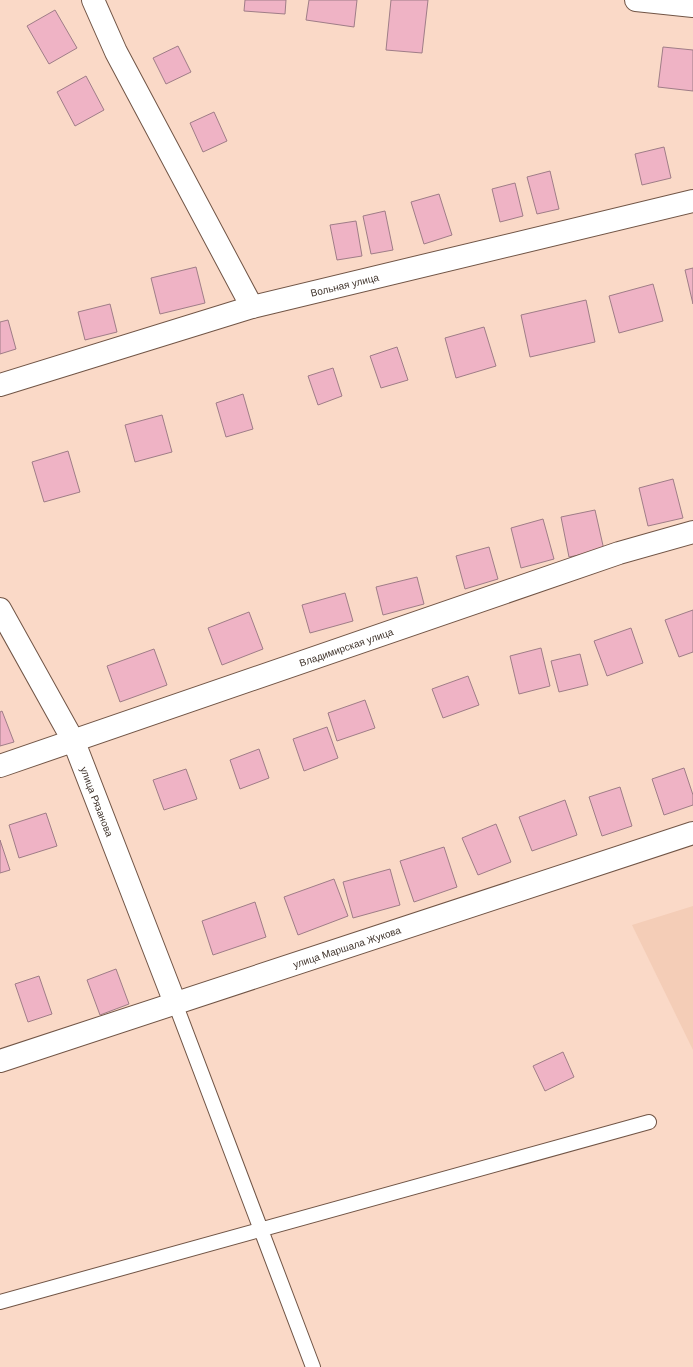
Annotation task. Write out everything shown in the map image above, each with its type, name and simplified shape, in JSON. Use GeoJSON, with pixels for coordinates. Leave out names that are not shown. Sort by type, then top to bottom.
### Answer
{"type":"FeatureCollection","features":[{"type":"Feature","properties":{"kind":"street"},"geometry":{"type":"LineString","coordinates":[[93,0],[116,52],[252,307]]}},
{"type":"Feature","properties":{"kind":"street"},"geometry":{"type":"LineString","coordinates":[[636,0],[693,6]]}},
{"type":"Feature","properties":{"kind":"street","name":"Вольная улица"},"geometry":{"type":"LineString","coordinates":[[0,385],[252,307],[693,201]]}},
{"type":"Feature","properties":{"kind":"street","name":"Владимирская улица"},"geometry":{"type":"LineString","coordinates":[[0,766],[74,742],[619,553],[693,532]]}},
{"type":"Feature","properties":{"kind":"street","name":"улица Рязанова"},"geometry":{"type":"LineString","coordinates":[[0,610],[74,742],[175,1003]]}},
{"type":"Feature","properties":{"kind":"street","name":"улица Маршала Жукова"},"geometry":{"type":"LineString","coordinates":[[0,1061],[693,833]]}},
{"type":"Feature","properties":{"kind":"lane"},"geometry":{"type":"LineString","coordinates":[[175,1003],[313,1367]]}},
{"type":"Feature","properties":{"kind":"lane"},"geometry":{"type":"LineString","coordinates":[[0,1302],[650,1122]]}},
{"type":"Feature","properties":{"kind":"shaded area"},"geometry":{"type":"Polygon","coordinates":[[[693,906],[693,1050],[632,925],[693,906]]]}},
{"type":"Feature","properties":{"kind":"building"},"geometry":{"type":"Polygon","coordinates":[[[245,0],[286,0],[285,14],[244,11],[245,0]]]}},
{"type":"Feature","properties":{"kind":"building"},"geometry":{"type":"Polygon","coordinates":[[[309,0],[357,0],[354,27],[306,20],[309,0]]]}},
{"type":"Feature","properties":{"kind":"building"},"geometry":{"type":"Polygon","coordinates":[[[391,0],[428,0],[422,53],[386,50],[391,0]]]}},
{"type":"Feature","properties":{"kind":"building"},"geometry":{"type":"Polygon","coordinates":[[[55,10],[77,48],[49,64],[27,26],[55,10]]]}},
{"type":"Feature","properties":{"kind":"building"},"geometry":{"type":"Polygon","coordinates":[[[178,46],[191,72],[166,84],[153,58],[178,46]]]}},
{"type":"Feature","properties":{"kind":"building"},"geometry":{"type":"Polygon","coordinates":[[[663,47],[693,50],[693,91],[658,87],[663,47]]]}},
{"type":"Feature","properties":{"kind":"building"},"geometry":{"type":"Polygon","coordinates":[[[86,76],[104,110],[75,126],[57,92],[86,76]]]}},
{"type":"Feature","properties":{"kind":"building"},"geometry":{"type":"Polygon","coordinates":[[[214,112],[227,141],[203,152],[190,123],[214,112]]]}},
{"type":"Feature","properties":{"kind":"building"},"geometry":{"type":"Polygon","coordinates":[[[664,147],[671,178],[642,185],[635,154],[664,147]]]}},
{"type":"Feature","properties":{"kind":"building"},"geometry":{"type":"Polygon","coordinates":[[[550,171],[559,209],[537,214],[527,177],[550,171]]]}},
{"type":"Feature","properties":{"kind":"building"},"geometry":{"type":"Polygon","coordinates":[[[515,183],[523,216],[500,222],[492,189],[515,183]]]}},
{"type":"Feature","properties":{"kind":"building"},"geometry":{"type":"Polygon","coordinates":[[[439,194],[452,235],[424,244],[411,202],[439,194]]]}},
{"type":"Feature","properties":{"kind":"building"},"geometry":{"type":"Polygon","coordinates":[[[385,211],[393,250],[371,254],[363,216],[385,211]]]}},
{"type":"Feature","properties":{"kind":"building"},"geometry":{"type":"Polygon","coordinates":[[[356,221],[362,256],[337,260],[330,225],[356,221]]]}},
{"type":"Feature","properties":{"kind":"building"},"geometry":{"type":"Polygon","coordinates":[[[196,267],[205,303],[160,314],[151,278],[196,267]]]}},
{"type":"Feature","properties":{"kind":"building"},"geometry":{"type":"Polygon","coordinates":[[[693,268],[693,304],[685,270],[693,268]]]}},
{"type":"Feature","properties":{"kind":"building"},"geometry":{"type":"Polygon","coordinates":[[[653,284],[663,321],[619,333],[609,296],[653,284]]]}},
{"type":"Feature","properties":{"kind":"building"},"geometry":{"type":"Polygon","coordinates":[[[586,300],[595,342],[530,357],[521,315],[586,300]]]}},
{"type":"Feature","properties":{"kind":"building"},"geometry":{"type":"Polygon","coordinates":[[[110,304],[117,332],[85,340],[78,312],[110,304]]]}},
{"type":"Feature","properties":{"kind":"building"},"geometry":{"type":"Polygon","coordinates":[[[8,320],[16,349],[0,354],[0,322],[8,320]]]}},
{"type":"Feature","properties":{"kind":"building"},"geometry":{"type":"Polygon","coordinates":[[[484,327],[496,366],[456,378],[445,338],[484,327]]]}},
{"type":"Feature","properties":{"kind":"building"},"geometry":{"type":"Polygon","coordinates":[[[397,347],[408,380],[381,388],[370,356],[397,347]]]}},
{"type":"Feature","properties":{"kind":"building"},"geometry":{"type":"Polygon","coordinates":[[[333,368],[342,396],[318,405],[308,376],[333,368]]]}},
{"type":"Feature","properties":{"kind":"building"},"geometry":{"type":"Polygon","coordinates":[[[243,394],[253,429],[226,437],[216,403],[243,394]]]}},
{"type":"Feature","properties":{"kind":"building"},"geometry":{"type":"Polygon","coordinates":[[[162,415],[172,452],[135,462],[125,425],[162,415]]]}},
{"type":"Feature","properties":{"kind":"building"},"geometry":{"type":"Polygon","coordinates":[[[68,451],[80,492],[44,502],[32,462],[68,451]]]}},
{"type":"Feature","properties":{"kind":"building"},"geometry":{"type":"Polygon","coordinates":[[[673,479],[683,518],[648,526],[639,488],[673,479]]]}},
{"type":"Feature","properties":{"kind":"building"},"geometry":{"type":"Polygon","coordinates":[[[595,510],[604,550],[569,557],[561,517],[595,510]]]}},
{"type":"Feature","properties":{"kind":"building"},"geometry":{"type":"Polygon","coordinates":[[[543,519],[554,559],[521,568],[511,528],[543,519]]]}},
{"type":"Feature","properties":{"kind":"building"},"geometry":{"type":"Polygon","coordinates":[[[489,547],[498,579],[465,589],[456,556],[489,547]]]}},
{"type":"Feature","properties":{"kind":"building"},"geometry":{"type":"Polygon","coordinates":[[[417,577],[424,604],[383,615],[376,587],[417,577]]]}},
{"type":"Feature","properties":{"kind":"building"},"geometry":{"type":"Polygon","coordinates":[[[345,593],[353,621],[310,633],[302,605],[345,593]]]}},
{"type":"Feature","properties":{"kind":"building"},"geometry":{"type":"Polygon","coordinates":[[[693,610],[693,652],[679,657],[665,620],[693,610]]]}},
{"type":"Feature","properties":{"kind":"building"},"geometry":{"type":"Polygon","coordinates":[[[249,612],[263,649],[222,665],[208,628],[249,612]]]}},
{"type":"Feature","properties":{"kind":"building"},"geometry":{"type":"Polygon","coordinates":[[[631,628],[643,663],[607,676],[594,641],[631,628]]]}},
{"type":"Feature","properties":{"kind":"building"},"geometry":{"type":"Polygon","coordinates":[[[541,648],[550,686],[519,694],[510,656],[541,648]]]}},
{"type":"Feature","properties":{"kind":"building"},"geometry":{"type":"Polygon","coordinates":[[[154,649],[167,685],[120,702],[107,666],[154,649]]]}},
{"type":"Feature","properties":{"kind":"building"},"geometry":{"type":"Polygon","coordinates":[[[580,654],[588,685],[559,692],[551,661],[580,654]]]}},
{"type":"Feature","properties":{"kind":"building"},"geometry":{"type":"Polygon","coordinates":[[[468,676],[479,705],[443,718],[432,689],[468,676]]]}},
{"type":"Feature","properties":{"kind":"building"},"geometry":{"type":"Polygon","coordinates":[[[365,700],[375,728],[337,741],[328,713],[365,700]]]}},
{"type":"Feature","properties":{"kind":"building"},"geometry":{"type":"Polygon","coordinates":[[[2,711],[14,742],[0,746],[0,712],[2,711]]]}},
{"type":"Feature","properties":{"kind":"building"},"geometry":{"type":"Polygon","coordinates":[[[327,727],[338,758],[304,771],[293,739],[327,727]]]}},
{"type":"Feature","properties":{"kind":"building"},"geometry":{"type":"Polygon","coordinates":[[[259,749],[269,778],[240,789],[230,760],[259,749]]]}},
{"type":"Feature","properties":{"kind":"building"},"geometry":{"type":"Polygon","coordinates":[[[684,768],[693,795],[693,805],[664,815],[652,779],[684,768]]]}},
{"type":"Feature","properties":{"kind":"building"},"geometry":{"type":"Polygon","coordinates":[[[186,769],[197,799],[164,810],[153,780],[186,769]]]}},
{"type":"Feature","properties":{"kind":"building"},"geometry":{"type":"Polygon","coordinates":[[[620,787],[632,826],[602,836],[589,797],[620,787]]]}},
{"type":"Feature","properties":{"kind":"building"},"geometry":{"type":"Polygon","coordinates":[[[565,800],[577,835],[532,851],[519,817],[565,800]]]}},
{"type":"Feature","properties":{"kind":"building"},"geometry":{"type":"Polygon","coordinates":[[[46,813],[57,846],[19,858],[9,825],[46,813]]]}},
{"type":"Feature","properties":{"kind":"building"},"geometry":{"type":"Polygon","coordinates":[[[496,824],[511,862],[478,875],[462,838],[496,824]]]}},
{"type":"Feature","properties":{"kind":"building"},"geometry":{"type":"Polygon","coordinates":[[[0,840],[10,870],[0,873],[0,840]]]}},
{"type":"Feature","properties":{"kind":"building"},"geometry":{"type":"Polygon","coordinates":[[[444,847],[457,887],[414,902],[400,861],[444,847]]]}},
{"type":"Feature","properties":{"kind":"building"},"geometry":{"type":"Polygon","coordinates":[[[390,869],[400,905],[353,918],[343,882],[390,869]]]}},
{"type":"Feature","properties":{"kind":"building"},"geometry":{"type":"Polygon","coordinates":[[[334,879],[348,916],[298,935],[284,897],[334,879]]]}},
{"type":"Feature","properties":{"kind":"building"},"geometry":{"type":"Polygon","coordinates":[[[255,902],[266,937],[213,955],[202,921],[255,902]]]}},
{"type":"Feature","properties":{"kind":"building"},"geometry":{"type":"Polygon","coordinates":[[[116,969],[129,1004],[100,1015],[87,980],[116,969]]]}},
{"type":"Feature","properties":{"kind":"building"},"geometry":{"type":"Polygon","coordinates":[[[39,976],[52,1014],[28,1022],[15,984],[39,976]]]}},
{"type":"Feature","properties":{"kind":"building"},"geometry":{"type":"Polygon","coordinates":[[[563,1052],[574,1077],[545,1091],[533,1066],[563,1052]]]}}]}
